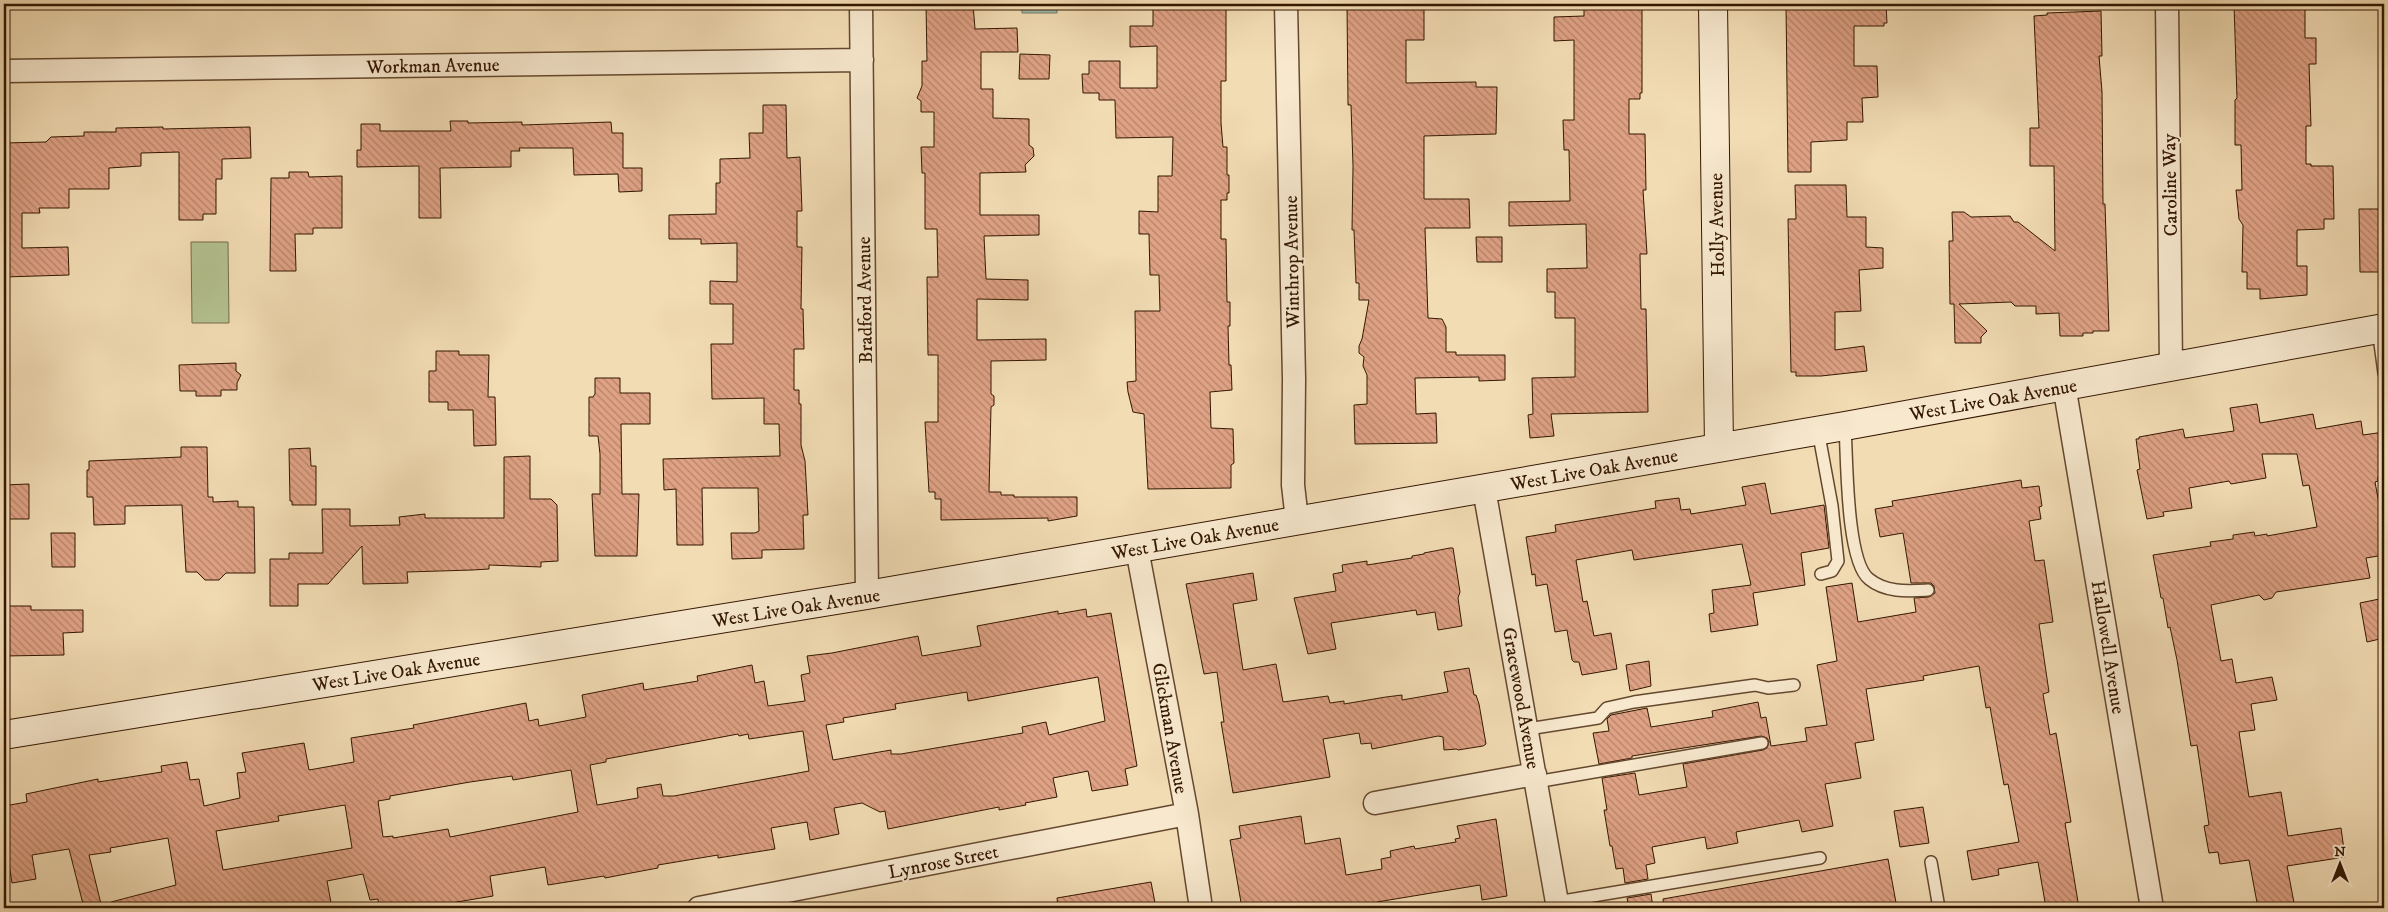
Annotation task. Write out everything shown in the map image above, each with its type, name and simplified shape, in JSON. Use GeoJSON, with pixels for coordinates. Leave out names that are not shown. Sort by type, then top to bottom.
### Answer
{"type":"FeatureCollection","features":[{"type":"Feature","properties":{"kind":"street","name":"Bradford Avenue"},"geometry":{"type":"LineString","coordinates":[[861,4],[867,595]]}},
{"type":"Feature","properties":{"kind":"street","name":"Winthrop Avenue"},"geometry":{"type":"LineString","coordinates":[[1286,4],[1294,369],[1293,486],[1296,520]]}},
{"type":"Feature","properties":{"kind":"street","name":"Holly Avenue"},"geometry":{"type":"LineString","coordinates":[[1713,4],[1719,447]]}},
{"type":"Feature","properties":{"kind":"street","name":"Caroline Way"},"geometry":{"type":"LineString","coordinates":[[2167,4],[2171,367]]}},
{"type":"Feature","properties":{"kind":"street","name":"Workman Avenue"},"geometry":{"type":"LineString","coordinates":[[4,71],[862,60]]}},
{"type":"Feature","properties":{"kind":"street","name":"West Live Oak Avenue"},"geometry":{"type":"LineString","coordinates":[[4,735],[867,595],[1137,549],[1845,426],[2381,329]]}},
{"type":"Feature","properties":{"kind":"street","name":"Hallowell Avenue"},"geometry":{"type":"LineString","coordinates":[[2064,385],[2152,908]]}},
{"type":"Feature","properties":{"kind":"street","name":"Gracewood Avenue"},"geometry":{"type":"LineString","coordinates":[[1484,489],[1558,905]]}},
{"type":"Feature","properties":{"kind":"street","name":"Glickman Avenue"},"geometry":{"type":"LineString","coordinates":[[1137,549],[1187,814],[1201,908]]}},
{"type":"Feature","properties":{"kind":"street"},"geometry":{"type":"LineString","coordinates":[[1375,803],[1536,778]]}},
{"type":"Feature","properties":{"kind":"street","name":"Lynrose Street"},"geometry":{"type":"LineString","coordinates":[[699,908],[1187,814]]}},
{"type":"Feature","properties":{"kind":"lane"},"geometry":{"type":"LineString","coordinates":[[2381,329],[2384,373]]}},
{"type":"Feature","properties":{"kind":"lane"},"geometry":{"type":"LineString","coordinates":[[1845,426],[1849,517],[1856,555],[1868,579],[1897,591],[1928,590]]}},
{"type":"Feature","properties":{"kind":"lane"},"geometry":{"type":"LineString","coordinates":[[1818,430],[1832,506],[1838,560],[1832,571],[1821,574]]}},
{"type":"Feature","properties":{"kind":"lane"},"geometry":{"type":"LineString","coordinates":[[1528,729],[1598,718],[1608,708],[1634,702],[1755,685],[1768,688],[1794,685]]}},
{"type":"Feature","properties":{"kind":"lane"},"geometry":{"type":"LineString","coordinates":[[1536,778],[1762,743]]}},
{"type":"Feature","properties":{"kind":"lane"},"geometry":{"type":"LineString","coordinates":[[1558,905],[1820,858]]}},
{"type":"Feature","properties":{"kind":"lane"},"geometry":{"type":"LineString","coordinates":[[1931,862],[1939,908]]}},
{"type":"Feature","properties":{"kind":"shaded area"},"geometry":{"type":"Polygon","coordinates":[[[1021,4],[1057,4],[1057,13],[1022,13],[1021,4]]]}},
{"type":"Feature","properties":{"kind":"shaded area"},"geometry":{"type":"Polygon","coordinates":[[[191,242],[228,242],[229,323],[192,323],[191,242]]]}},
{"type":"Feature","properties":{"kind":"building"},"geometry":{"type":"Polygon","coordinates":[[[926,4],[973,4],[975,29],[1017,28],[1018,52],[981,52],[981,89],[993,89],[993,118],[1029,119],[1029,145],[1033,148],[1034,156],[1025,165],[1026,172],[980,173],[980,215],[1039,215],[1039,235],[984,236],[986,279],[1028,280],[1028,300],[977,299],[977,340],[1046,339],[1046,360],[991,361],[991,394],[994,396],[994,405],[991,407],[989,492],[1001,492],[1001,495],[1014,495],[1014,497],[1077,497],[1077,516],[1048,521],[1048,518],[941,520],[941,499],[935,499],[935,492],[929,492],[925,422],[938,422],[938,355],[928,355],[927,277],[938,277],[937,229],[925,229],[925,173],[922,173],[921,147],[934,147],[934,112],[921,112],[921,101],[917,98],[922,86],[922,61],[927,61],[926,4]]]}},
{"type":"Feature","properties":{"kind":"building"},"geometry":{"type":"Polygon","coordinates":[[[1153,4],[1226,4],[1226,81],[1221,81],[1221,123],[1223,147],[1227,147],[1229,193],[1227,193],[1227,200],[1221,200],[1221,239],[1226,239],[1227,302],[1230,302],[1230,326],[1228,326],[1229,365],[1231,365],[1232,390],[1210,392],[1211,428],[1233,429],[1234,463],[1231,465],[1231,488],[1148,489],[1144,414],[1133,412],[1128,392],[1127,382],[1136,381],[1135,311],[1160,311],[1159,275],[1150,275],[1149,234],[1139,234],[1139,211],[1158,212],[1158,176],[1172,176],[1173,137],[1116,138],[1115,100],[1099,100],[1099,93],[1083,93],[1082,74],[1089,74],[1089,61],[1120,61],[1120,88],[1157,88],[1157,46],[1130,47],[1130,26],[1153,26],[1153,4]]]}},
{"type":"Feature","properties":{"kind":"building"},"geometry":{"type":"Polygon","coordinates":[[[1347,4],[1385,4],[1385,9],[1424,9],[1424,40],[1406,40],[1406,83],[1476,82],[1476,87],[1497,87],[1496,134],[1424,136],[1424,199],[1469,199],[1470,228],[1425,228],[1428,318],[1442,319],[1446,327],[1446,352],[1456,352],[1456,355],[1505,355],[1505,380],[1479,381],[1479,377],[1415,378],[1416,414],[1436,413],[1437,443],[1355,444],[1354,405],[1367,404],[1367,375],[1363,366],[1364,357],[1359,353],[1359,346],[1369,300],[1359,300],[1359,283],[1356,283],[1354,230],[1352,230],[1353,166],[1351,105],[1348,105],[1347,4]]]}},
{"type":"Feature","properties":{"kind":"building"},"geometry":{"type":"Polygon","coordinates":[[[1584,4],[1642,4],[1642,93],[1640,93],[1640,99],[1629,99],[1629,134],[1645,134],[1646,190],[1643,190],[1647,254],[1640,254],[1641,309],[1646,309],[1648,412],[1551,414],[1554,436],[1530,438],[1528,415],[1533,414],[1532,378],[1575,377],[1575,318],[1555,318],[1555,292],[1547,292],[1547,269],[1587,268],[1586,224],[1509,226],[1509,202],[1570,201],[1569,150],[1564,150],[1563,120],[1574,120],[1574,40],[1554,41],[1554,17],[1584,16],[1584,4]]]}},
{"type":"Feature","properties":{"kind":"building"},"geometry":{"type":"Polygon","coordinates":[[[1786,4],[1886,4],[1887,23],[1884,23],[1884,26],[1854,26],[1854,66],[1877,66],[1878,97],[1862,98],[1863,122],[1847,122],[1847,140],[1811,142],[1811,172],[1788,172],[1786,4]]]}},
{"type":"Feature","properties":{"kind":"building"},"geometry":{"type":"Polygon","coordinates":[[[2234,4],[2305,4],[2305,38],[2316,38],[2316,64],[2309,64],[2311,126],[2306,126],[2306,164],[2311,164],[2311,166],[2333,166],[2334,219],[2324,219],[2324,229],[2297,230],[2297,266],[2307,266],[2307,295],[2260,299],[2260,289],[2247,289],[2247,272],[2242,272],[2243,225],[2239,219],[2236,190],[2242,190],[2241,145],[2235,145],[2235,100],[2237,98],[2234,4]]]}},
{"type":"Feature","properties":{"kind":"building"},"geometry":{"type":"Polygon","coordinates":[[[2101,11],[2102,56],[2099,56],[2102,92],[2103,204],[2105,204],[2109,331],[2093,331],[2093,333],[2083,333],[2083,336],[2060,336],[2059,313],[2036,314],[2036,306],[2015,306],[2011,302],[1959,304],[1987,331],[1981,337],[1981,343],[1955,343],[1954,304],[1950,304],[1949,241],[1953,241],[1952,212],[1964,212],[1971,217],[2010,216],[2014,222],[2018,222],[2055,251],[2054,166],[2030,166],[2030,128],[2039,128],[2034,16],[2047,15],[2047,13],[2101,11]]]}},
{"type":"Feature","properties":{"kind":"building"},"geometry":{"type":"Polygon","coordinates":[[[1020,54],[1050,55],[1049,79],[1019,79],[1020,54]]]}},
{"type":"Feature","properties":{"kind":"building"},"geometry":{"type":"Polygon","coordinates":[[[763,105],[786,105],[787,158],[800,157],[802,211],[797,211],[797,247],[802,247],[801,309],[803,309],[804,349],[794,349],[794,390],[799,390],[799,404],[801,404],[801,445],[805,461],[808,515],[803,515],[804,549],[762,550],[762,558],[732,559],[731,533],[755,533],[759,531],[758,488],[702,488],[703,545],[677,545],[676,489],[664,490],[663,459],[780,456],[779,424],[764,424],[764,398],[712,399],[711,344],[733,344],[733,304],[710,304],[710,281],[737,282],[737,243],[701,244],[701,239],[669,239],[669,215],[716,214],[716,183],[720,183],[720,159],[750,158],[749,133],[763,133],[763,105]]]}},
{"type":"Feature","properties":{"kind":"building"},"geometry":{"type":"Polygon","coordinates":[[[450,121],[468,121],[468,123],[522,122],[522,125],[611,122],[612,133],[623,133],[623,168],[642,168],[642,191],[619,192],[618,174],[574,175],[573,148],[519,148],[520,151],[511,151],[511,167],[440,168],[441,218],[419,218],[419,166],[357,167],[357,150],[361,150],[361,124],[380,124],[380,131],[451,131],[450,121]]]}},
{"type":"Feature","properties":{"kind":"building"},"geometry":{"type":"Polygon","coordinates":[[[163,127],[163,129],[250,127],[251,158],[222,159],[222,179],[216,179],[216,214],[203,214],[203,220],[179,220],[179,152],[141,153],[141,166],[109,168],[109,189],[69,189],[69,208],[39,208],[40,213],[22,213],[22,248],[68,247],[69,275],[4,277],[4,143],[46,142],[51,137],[84,136],[84,132],[116,132],[116,128],[163,127]]]}},
{"type":"Feature","properties":{"kind":"building"},"geometry":{"type":"Polygon","coordinates":[[[289,172],[308,172],[309,177],[342,176],[342,228],[313,228],[313,234],[295,234],[296,271],[270,271],[271,178],[289,178],[289,172]]]}},
{"type":"Feature","properties":{"kind":"building"},"geometry":{"type":"Polygon","coordinates":[[[1795,185],[1846,185],[1847,217],[1866,217],[1866,247],[1883,248],[1883,268],[1859,270],[1861,311],[1835,312],[1835,350],[1864,346],[1867,371],[1821,376],[1796,376],[1796,372],[1791,372],[1788,219],[1796,219],[1795,185]]]}},
{"type":"Feature","properties":{"kind":"building"},"geometry":{"type":"Polygon","coordinates":[[[2359,209],[2384,209],[2383,272],[2360,272],[2359,209]]]}},
{"type":"Feature","properties":{"kind":"building"},"geometry":{"type":"Polygon","coordinates":[[[1476,237],[1502,237],[1502,262],[1477,262],[1476,237]]]}},
{"type":"Feature","properties":{"kind":"building"},"geometry":{"type":"Polygon","coordinates":[[[436,351],[459,351],[459,355],[489,355],[488,397],[495,397],[496,445],[474,446],[473,410],[448,410],[448,402],[429,402],[429,371],[436,371],[436,351]]]}},
{"type":"Feature","properties":{"kind":"building"},"geometry":{"type":"Polygon","coordinates":[[[236,363],[236,371],[241,375],[237,383],[237,390],[221,390],[221,396],[196,396],[196,391],[180,391],[179,365],[236,363]]]}},
{"type":"Feature","properties":{"kind":"building"},"geometry":{"type":"Polygon","coordinates":[[[595,378],[620,378],[620,393],[650,393],[650,424],[621,424],[622,494],[639,494],[637,556],[595,556],[592,494],[600,494],[600,454],[598,436],[589,436],[589,397],[593,397],[595,394],[595,378]]]}},
{"type":"Feature","properties":{"kind":"building"},"geometry":{"type":"Polygon","coordinates":[[[2257,404],[2260,423],[2313,414],[2316,429],[2361,421],[2363,435],[2384,432],[2384,476],[2378,477],[2378,481],[2375,482],[2383,525],[2384,555],[2366,558],[2370,578],[2276,592],[2272,598],[2264,600],[2259,595],[2211,605],[2221,661],[2232,659],[2236,683],[2272,677],[2277,700],[2251,704],[2255,730],[2239,732],[2249,797],[2281,792],[2288,836],[2341,828],[2345,857],[2287,866],[2295,908],[2258,908],[2249,860],[2220,864],[2218,852],[2209,853],[2204,826],[2209,825],[2197,745],[2191,746],[2177,660],[2170,627],[2168,628],[2163,598],[2161,598],[2153,555],[2211,546],[2210,542],[2233,539],[2233,535],[2254,532],[2255,536],[2267,534],[2267,536],[2317,527],[2309,485],[2303,486],[2297,454],[2262,454],[2266,478],[2231,484],[2229,481],[2189,488],[2192,508],[2163,512],[2164,516],[2147,519],[2137,470],[2140,469],[2136,439],[2139,439],[2139,437],[2183,429],[2185,438],[2234,431],[2230,408],[2257,404]]]}},
{"type":"Feature","properties":{"kind":"building"},"geometry":{"type":"Polygon","coordinates":[[[181,447],[207,447],[208,497],[213,497],[213,502],[238,501],[238,507],[254,507],[255,573],[226,573],[219,580],[205,580],[197,572],[186,572],[182,505],[125,506],[125,524],[94,525],[93,497],[87,497],[89,461],[181,457],[181,447]]]}},
{"type":"Feature","properties":{"kind":"building"},"geometry":{"type":"Polygon","coordinates":[[[310,448],[311,466],[316,466],[316,505],[292,505],[292,501],[290,501],[289,449],[310,448]]]}},
{"type":"Feature","properties":{"kind":"building"},"geometry":{"type":"Polygon","coordinates":[[[530,456],[530,499],[551,499],[557,505],[558,561],[541,562],[541,567],[489,565],[489,569],[407,572],[408,583],[363,584],[362,546],[328,584],[298,584],[298,606],[270,606],[270,559],[289,559],[289,553],[323,553],[322,509],[350,509],[350,526],[400,525],[399,517],[425,514],[425,518],[504,518],[504,457],[530,456]]]}},
{"type":"Feature","properties":{"kind":"building"},"geometry":{"type":"Polygon","coordinates":[[[2021,480],[2022,488],[2039,486],[2042,506],[2039,507],[2041,519],[2029,521],[2035,561],[2044,560],[2053,622],[2039,624],[2049,692],[2043,694],[2050,735],[2056,733],[2071,822],[2065,823],[2079,908],[2046,908],[2038,862],[1998,869],[1999,875],[1972,880],[1967,851],[2019,842],[2008,784],[2004,785],[1990,707],[1986,708],[1979,666],[1923,676],[1924,680],[1866,689],[1874,740],[1855,743],[1861,778],[1825,784],[1833,826],[1802,832],[1799,820],[1736,832],[1738,843],[1707,849],[1705,837],[1652,847],[1655,863],[1646,865],[1648,879],[1625,883],[1623,868],[1616,869],[1612,846],[1610,846],[1604,810],[1607,810],[1602,778],[1635,773],[1639,795],[1687,787],[1683,764],[1763,750],[1767,748],[1769,742],[1767,738],[1761,736],[1632,756],[1632,758],[1599,764],[1593,733],[1609,731],[1607,719],[1611,715],[1647,708],[1651,727],[1713,717],[1712,711],[1758,702],[1761,718],[1766,717],[1771,746],[1807,741],[1805,728],[1827,725],[1817,665],[1837,661],[1826,587],[1852,583],[1858,622],[1916,612],[1914,598],[1929,597],[1935,593],[1934,586],[1931,583],[1911,583],[1903,533],[1880,537],[1875,509],[1893,506],[1892,501],[2021,480]]]}},
{"type":"Feature","properties":{"kind":"building"},"geometry":{"type":"Polygon","coordinates":[[[1765,483],[1771,514],[1824,505],[1829,548],[1801,553],[1805,585],[1753,593],[1758,625],[1711,632],[1709,614],[1714,613],[1712,590],[1751,585],[1742,544],[1634,560],[1632,550],[1576,560],[1583,602],[1587,601],[1594,636],[1611,633],[1617,669],[1582,675],[1579,662],[1572,660],[1567,630],[1555,632],[1547,584],[1536,586],[1535,574],[1532,575],[1526,537],[1556,532],[1555,525],[1656,508],[1655,501],[1679,498],[1681,510],[1690,509],[1691,514],[1746,505],[1742,487],[1765,483]]]}},
{"type":"Feature","properties":{"kind":"building"},"geometry":{"type":"Polygon","coordinates":[[[29,484],[29,519],[5,519],[4,485],[29,484]]]}},
{"type":"Feature","properties":{"kind":"building"},"geometry":{"type":"Polygon","coordinates":[[[51,533],[75,533],[75,567],[52,567],[51,533]]]}},
{"type":"Feature","properties":{"kind":"building"},"geometry":{"type":"Polygon","coordinates":[[[1453,548],[1460,592],[1458,598],[1462,626],[1438,630],[1435,612],[1417,615],[1416,610],[1331,623],[1336,649],[1308,654],[1294,598],[1336,591],[1333,574],[1343,572],[1342,565],[1367,561],[1367,565],[1412,558],[1412,556],[1453,548]]]}},
{"type":"Feature","properties":{"kind":"building"},"geometry":{"type":"Polygon","coordinates":[[[1253,573],[1257,600],[1233,604],[1243,670],[1276,664],[1283,702],[1328,696],[1330,703],[1344,701],[1344,704],[1402,695],[1402,700],[1448,692],[1444,672],[1469,668],[1474,695],[1476,695],[1479,704],[1486,744],[1458,750],[1444,750],[1443,737],[1438,736],[1372,749],[1371,743],[1361,744],[1359,733],[1323,739],[1330,777],[1233,793],[1221,722],[1224,722],[1217,672],[1204,674],[1186,584],[1253,573]]]}},
{"type":"Feature","properties":{"kind":"building"},"geometry":{"type":"Polygon","coordinates":[[[2384,598],[2384,638],[2367,642],[2360,603],[2384,598]]]}},
{"type":"Feature","properties":{"kind":"building"},"geometry":{"type":"Polygon","coordinates":[[[4,606],[31,606],[31,610],[83,610],[83,632],[63,633],[64,655],[4,656],[4,606]]]}},
{"type":"Feature","properties":{"kind":"building"},"geometry":{"type":"Polygon","coordinates":[[[1086,609],[1087,617],[1111,613],[1137,766],[1125,769],[1128,785],[1092,791],[1088,771],[1053,778],[1057,797],[1025,803],[1026,805],[999,810],[999,807],[888,829],[885,811],[880,812],[862,803],[834,808],[839,834],[810,840],[807,822],[771,828],[775,849],[718,858],[718,855],[658,865],[658,868],[605,878],[604,876],[548,885],[545,867],[490,876],[493,896],[421,908],[379,908],[378,899],[370,900],[363,874],[327,881],[332,908],[112,908],[111,902],[176,885],[168,838],[110,848],[111,852],[89,855],[102,908],[84,908],[69,849],[32,855],[36,879],[12,883],[4,832],[4,806],[27,802],[26,794],[98,779],[98,782],[162,772],[161,766],[187,762],[190,780],[199,779],[204,806],[240,798],[237,773],[246,772],[242,753],[304,743],[309,770],[354,762],[351,738],[414,728],[413,725],[526,703],[529,721],[538,719],[539,726],[586,717],[582,695],[643,683],[644,690],[698,681],[697,676],[752,665],[755,683],[764,681],[768,706],[805,701],[801,675],[810,673],[807,656],[918,636],[922,656],[981,646],[977,626],[1058,611],[1058,614],[1086,609]],[[1098,677],[968,701],[967,692],[895,704],[896,709],[843,718],[844,722],[826,725],[833,760],[891,750],[891,754],[901,754],[1023,733],[1022,727],[1046,722],[1049,735],[1105,721],[1098,677]],[[803,731],[749,739],[748,734],[739,736],[738,734],[606,759],[606,762],[590,765],[597,805],[638,798],[637,788],[661,784],[663,796],[674,796],[809,771],[803,731]],[[571,770],[513,780],[512,776],[470,782],[390,796],[390,799],[378,801],[383,837],[393,836],[393,838],[448,829],[450,837],[578,812],[571,770]],[[345,805],[278,816],[279,821],[216,831],[223,870],[352,848],[345,805]]]}},
{"type":"Feature","properties":{"kind":"building"},"geometry":{"type":"Polygon","coordinates":[[[1649,661],[1651,686],[1630,691],[1626,665],[1649,661]]]}},
{"type":"Feature","properties":{"kind":"building"},"geometry":{"type":"Polygon","coordinates":[[[1923,807],[1929,843],[1900,847],[1894,811],[1923,807]]]}},
{"type":"Feature","properties":{"kind":"building"},"geometry":{"type":"Polygon","coordinates":[[[1301,816],[1305,844],[1340,838],[1346,875],[1382,869],[1381,859],[1391,857],[1390,851],[1414,846],[1415,849],[1456,842],[1455,839],[1460,838],[1457,826],[1496,819],[1507,896],[1482,900],[1480,885],[1377,902],[1378,906],[1363,908],[1242,908],[1230,840],[1241,838],[1239,826],[1301,816]]]}},
{"type":"Feature","properties":{"kind":"building"},"geometry":{"type":"Polygon","coordinates":[[[1888,859],[1897,908],[1664,908],[1663,899],[1888,859]]]}},
{"type":"Feature","properties":{"kind":"building"},"geometry":{"type":"Polygon","coordinates":[[[1151,882],[1156,908],[1058,908],[1057,898],[1151,882]]]}},
{"type":"Feature","properties":{"kind":"building"},"geometry":{"type":"Polygon","coordinates":[[[1651,894],[1653,908],[1629,908],[1627,898],[1651,894]]]}}]}
